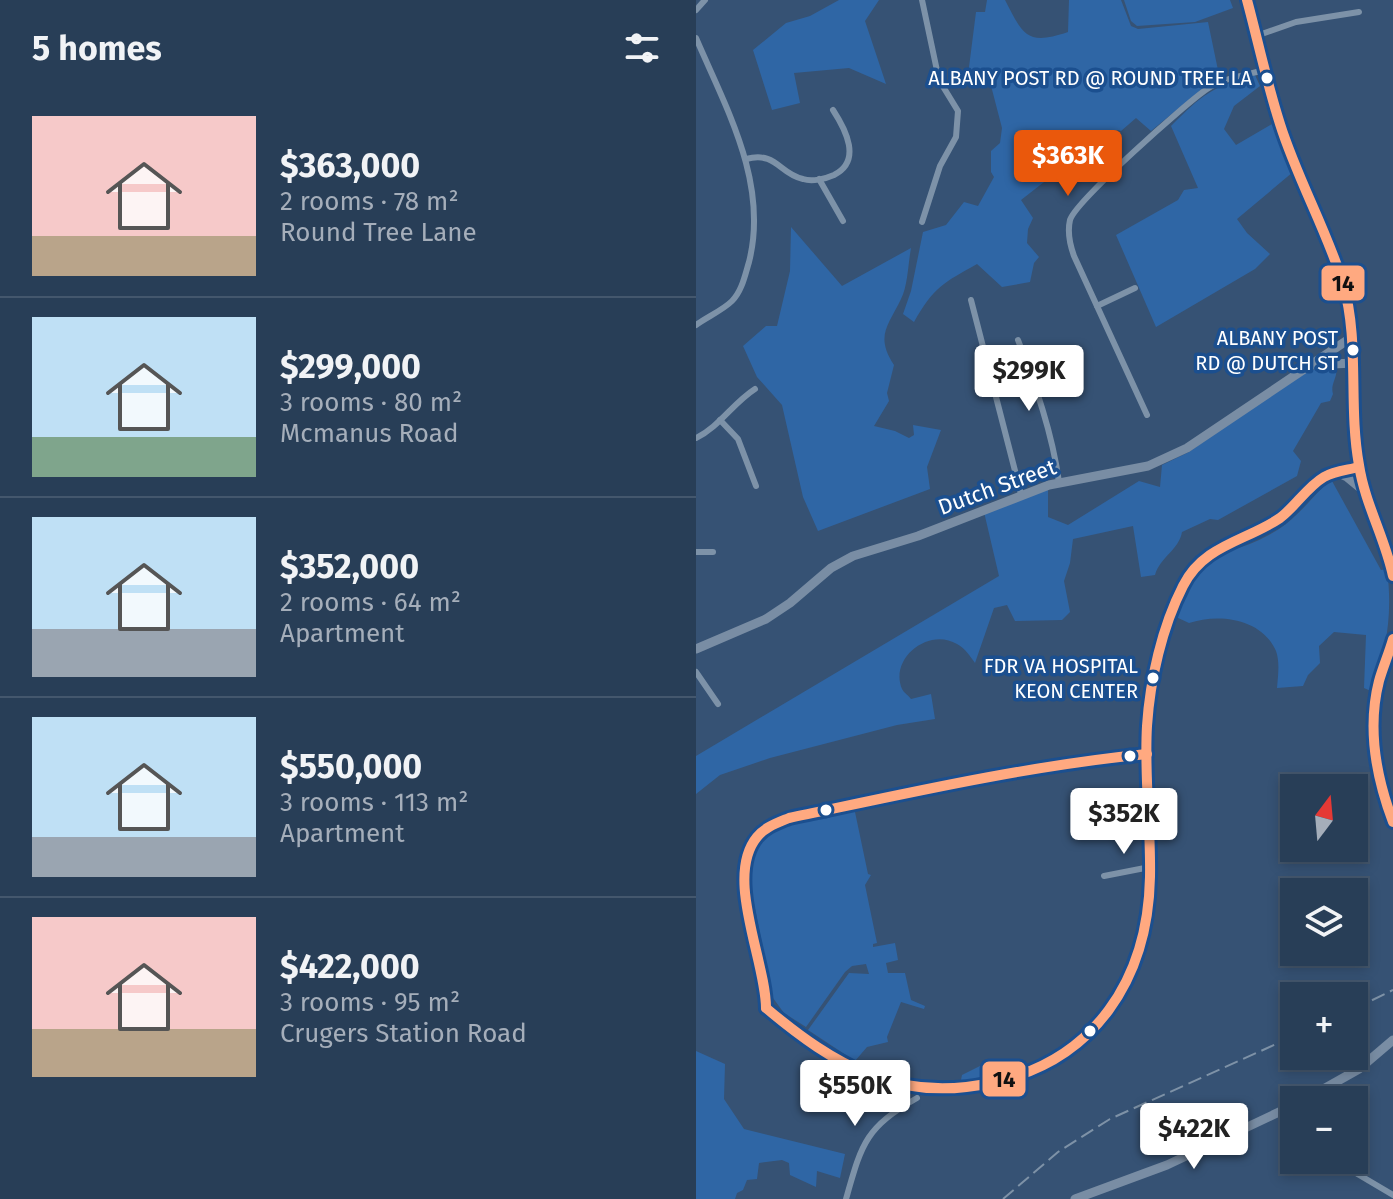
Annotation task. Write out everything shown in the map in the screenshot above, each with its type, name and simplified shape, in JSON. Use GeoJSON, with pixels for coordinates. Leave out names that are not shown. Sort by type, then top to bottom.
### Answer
{"type":"FeatureCollection","features":[{"type":"Feature","properties":{"kind":"street"},"geometry":{"type":"LineString","coordinates":[[696,10],[705,0]]}},
{"type":"Feature","properties":{"kind":"street"},"geometry":{"type":"LineString","coordinates":[[922,0],[939,80],[958,111],[950,149],[940,166],[922,222]]}},
{"type":"Feature","properties":{"kind":"street"},"geometry":{"type":"LineString","coordinates":[[1247,0],[1280,125],[1343,284],[1352,337],[1355,437],[1364,491],[1391,556],[1393,576]]}},
{"type":"Feature","properties":{"kind":"street"},"geometry":{"type":"LineString","coordinates":[[1256,36],[1296,22],[1359,12]]}},
{"type":"Feature","properties":{"kind":"street"},"geometry":{"type":"LineString","coordinates":[[696,38],[746,159],[754,212],[751,254],[740,291],[731,302],[696,325]]}},
{"type":"Feature","properties":{"kind":"street"},"geometry":{"type":"LineString","coordinates":[[1147,415],[1074,256],[1069,240],[1070,224],[1075,211],[1134,152],[1206,89],[1223,81],[1265,70]]}},
{"type":"Feature","properties":{"kind":"street"},"geometry":{"type":"LineString","coordinates":[[746,159],[766,157],[803,180],[819,179],[841,171],[850,154],[844,126],[833,110]]}},
{"type":"Feature","properties":{"kind":"street"},"geometry":{"type":"LineString","coordinates":[[819,179],[843,221]]}},
{"type":"Feature","properties":{"kind":"street"},"geometry":{"type":"LineString","coordinates":[[1097,306],[1135,288]]}},
{"type":"Feature","properties":{"kind":"street"},"geometry":{"type":"LineString","coordinates":[[971,300],[1021,494]]}},
{"type":"Feature","properties":{"kind":"street","name":"Dutch Street"},"geometry":{"type":"LineString","coordinates":[[696,649],[772,615],[843,561],[918,536],[1021,494],[1059,482],[1136,468],[1168,458],[1352,337]]}},
{"type":"Feature","properties":{"kind":"street"},"geometry":{"type":"LineString","coordinates":[[1018,340],[1046,418],[1059,482]]}},
{"type":"Feature","properties":{"kind":"street"},"geometry":{"type":"LineString","coordinates":[[1311,365],[1354,363]]}},
{"type":"Feature","properties":{"kind":"street"},"geometry":{"type":"LineString","coordinates":[[696,438],[711,429],[730,408],[755,389]]}},
{"type":"Feature","properties":{"kind":"street"},"geometry":{"type":"LineString","coordinates":[[720,420],[738,439],[756,486]]}},
{"type":"Feature","properties":{"kind":"street"},"geometry":{"type":"LineString","coordinates":[[1336,472],[1364,491]]}},
{"type":"Feature","properties":{"kind":"street"},"geometry":{"type":"LineString","coordinates":[[696,552],[713,552]]}},
{"type":"Feature","properties":{"kind":"street"},"geometry":{"type":"LineString","coordinates":[[1393,639],[1379,680],[1373,729],[1377,767],[1393,822]]}},
{"type":"Feature","properties":{"kind":"street"},"geometry":{"type":"LineString","coordinates":[[696,672],[718,704]]}},
{"type":"Feature","properties":{"kind":"street"},"geometry":{"type":"LineString","coordinates":[[1104,876],[1150,867]]}},
{"type":"Feature","properties":{"kind":"street"},"geometry":{"type":"LineString","coordinates":[[1329,1086],[1359,1069],[1393,1040]]}},
{"type":"Feature","properties":{"kind":"street"},"geometry":{"type":"LineString","coordinates":[[846,1199],[867,1137],[889,1115],[917,1098]]}},
{"type":"Feature","properties":{"kind":"street"},"geometry":{"type":"LineString","coordinates":[[1075,1199],[1167,1165],[1280,1112]]}},
{"type":"Feature","properties":{"kind":"street"},"geometry":{"type":"LineString","coordinates":[[1358,1174],[1393,1195]]}},
{"type":"Feature","properties":{"kind":"shaded area"},"geometry":{"type":"Polygon","coordinates":[[[839,0],[879,0],[865,21],[886,84],[849,68],[794,73],[800,103],[772,110],[753,50],[786,23],[810,16],[839,0]]]}},
{"type":"Feature","properties":{"kind":"shaded area"},"geometry":{"type":"Polygon","coordinates":[[[987,0],[1005,0],[1022,29],[1043,38],[1068,32],[1069,0],[1121,0],[1131,26],[1138,29],[1208,22],[1219,75],[1151,131],[1136,118],[1121,131],[1117,130],[1080,154],[1021,200],[1033,218],[1027,243],[1039,257],[1034,263],[1030,282],[1002,287],[977,264],[940,287],[914,322],[903,314],[923,232],[946,225],[964,202],[978,206],[994,177],[991,172],[991,151],[1000,143],[1002,128],[989,78],[968,75],[976,12],[985,12],[987,0]]]}},
{"type":"Feature","properties":{"kind":"shaded area"},"geometry":{"type":"Polygon","coordinates":[[[1124,0],[1230,0],[1233,8],[1195,22],[1137,26],[1131,21],[1124,0]]]}},
{"type":"Feature","properties":{"kind":"shaded area"},"geometry":{"type":"Polygon","coordinates":[[[1255,75],[1260,86],[1234,106],[1224,129],[1236,145],[1272,124],[1293,172],[1237,219],[1270,254],[1255,269],[1156,327],[1116,235],[1178,200],[1184,190],[1198,188],[1171,126],[1208,93],[1255,75]]]}},
{"type":"Feature","properties":{"kind":"shaded area"},"geometry":{"type":"Polygon","coordinates":[[[791,227],[842,286],[911,248],[903,293],[884,338],[894,365],[887,393],[889,401],[874,426],[909,438],[914,435],[913,425],[941,430],[927,467],[930,489],[818,531],[803,497],[782,405],[757,377],[743,346],[766,326],[777,326],[790,271],[791,227]]]}},
{"type":"Feature","properties":{"kind":"shaded area"},"geometry":{"type":"Polygon","coordinates":[[[1331,367],[1336,372],[1330,401],[1321,403],[1293,451],[1301,461],[1297,476],[1218,520],[1210,519],[1182,532],[1155,575],[1141,577],[1133,526],[1073,539],[1064,581],[1070,612],[1062,620],[1015,621],[1007,605],[994,608],[975,663],[957,644],[946,640],[924,643],[906,657],[899,677],[902,689],[911,699],[931,694],[935,719],[897,725],[770,758],[720,775],[696,794],[696,756],[999,576],[984,512],[1048,489],[1048,517],[1068,525],[1139,481],[1160,487],[1162,465],[1189,452],[1298,376],[1331,367]]]}},
{"type":"Feature","properties":{"kind":"shaded area"},"geometry":{"type":"Polygon","coordinates":[[[1332,481],[1381,570],[1387,569],[1387,632],[1373,692],[1364,688],[1366,635],[1334,632],[1319,646],[1320,663],[1308,675],[1303,686],[1277,688],[1276,651],[1261,631],[1226,619],[1189,623],[1176,617],[1185,592],[1204,564],[1279,529],[1332,481]]]}},
{"type":"Feature","properties":{"kind":"shaded area"},"geometry":{"type":"Polygon","coordinates":[[[850,810],[855,812],[868,874],[871,875],[865,885],[877,943],[873,947],[895,943],[898,960],[886,963],[888,973],[905,973],[911,1000],[925,1006],[924,1009],[901,1002],[887,1037],[888,1042],[867,1047],[855,1061],[808,1030],[849,973],[869,974],[866,964],[852,966],[845,972],[806,1027],[784,1013],[773,998],[749,875],[754,853],[765,837],[781,827],[850,810]]]}},
{"type":"Feature","properties":{"kind":"shaded area"},"geometry":{"type":"Polygon","coordinates":[[[696,1051],[725,1064],[724,1099],[744,1129],[845,1154],[840,1178],[817,1171],[816,1187],[790,1175],[789,1163],[782,1160],[759,1163],[757,1179],[747,1180],[735,1199],[696,1199],[696,1051]]]}},
{"type":"Feature","properties":{"kind":"shaded area"},"geometry":{"type":"Polygon","coordinates":[[[980,1066],[995,1066],[1006,1071],[1007,1076],[984,1083],[960,1085],[962,1075],[980,1066]]]}},
{"type":"Feature","properties":{"kind":"railway"},"geometry":{"type":"LineString","coordinates":[[1368,1002],[1393,990]]}},
{"type":"Feature","properties":{"kind":"railway"},"geometry":{"type":"LineString","coordinates":[[1003,1199],[1058,1152],[1110,1119],[1280,1042]]}},
{"type":"Feature","properties":{"kind":"transit line","name":"14"},"geometry":{"type":"LineString","coordinates":[[1247,0],[1280,124],[1343,283],[1351,328],[1359,465],[1393,576]]}},
{"type":"Feature","properties":{"kind":"transit line","name":"14"},"geometry":{"type":"LineString","coordinates":[[766,1008],[817,1047],[843,1062],[870,1075],[926,1088],[991,1083],[1028,1072],[1059,1056],[1086,1035],[1109,1010],[1126,981],[1139,949],[1147,914],[1150,877],[1147,726],[1154,672],[1163,636],[1183,586],[1202,561],[1226,545],[1280,518],[1324,477],[1359,467]]}},
{"type":"Feature","properties":{"kind":"transit line","name":"14"},"geometry":{"type":"LineString","coordinates":[[1393,639],[1379,681],[1374,717],[1378,770],[1393,822]]}},
{"type":"Feature","properties":{"kind":"transit line","name":"14"},"geometry":{"type":"LineString","coordinates":[[766,1008],[745,896],[744,874],[748,854],[757,837],[767,828],[789,818],[967,781],[1147,754]]}},
{"type":"Feature","properties":{"kind":"place","name":"ALBANY POST RD @ ROUND TREE LA"},"geometry":{"type":"Point","coordinates":[1267,78]}},
{"type":"Feature","properties":{"kind":"place","name":"ALBANY POST RD @ DUTCH ST"},"geometry":{"type":"Point","coordinates":[1353,350]}},
{"type":"Feature","properties":{"kind":"place","name":"FDR VA HOSPITAL KEON CENTER"},"geometry":{"type":"Point","coordinates":[1153,678]}}]}
